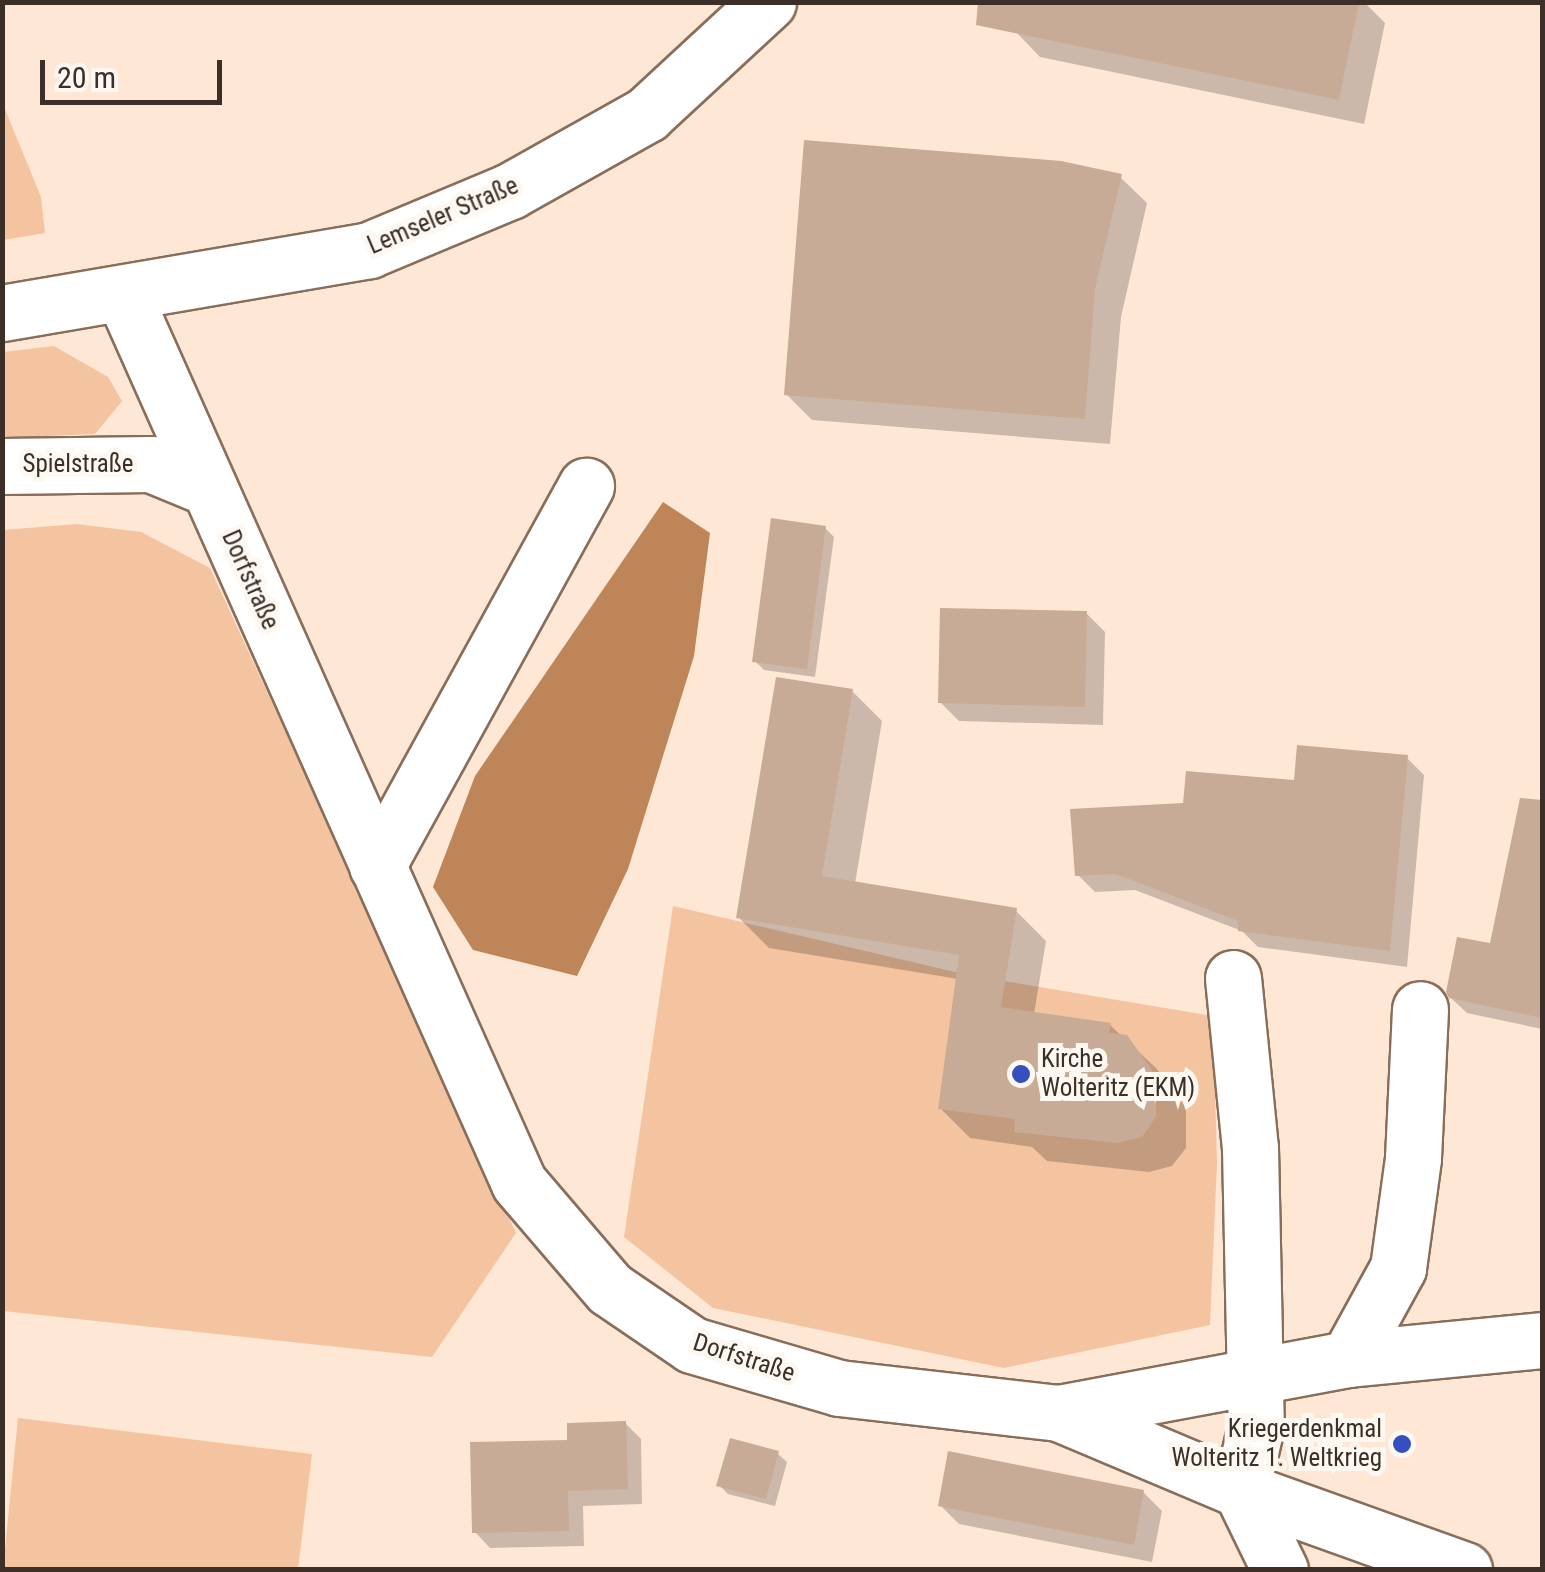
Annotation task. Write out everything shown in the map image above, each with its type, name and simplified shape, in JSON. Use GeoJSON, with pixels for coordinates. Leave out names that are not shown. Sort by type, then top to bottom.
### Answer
{"type":"FeatureCollection","features":[{"type":"Feature","properties":{"kind":"street","name":"Lemseler Straße"},"geometry":{"type":"LineString","coordinates":[[2,313],[369,250],[510,190],[647,114],[768,2]]}},
{"type":"Feature","properties":{"kind":"street","name":"Dorfstraße"},"geometry":{"type":"LineString","coordinates":[[123,294],[519,1183],[610,1289],[692,1345],[839,1388],[1059,1413],[1242,1490],[1464,1570]]}},
{"type":"Feature","properties":{"kind":"street","name":"Spielstraße"},"geometry":{"type":"LineString","coordinates":[[2,466],[151,464],[209,488]]}},
{"type":"Feature","properties":{"kind":"street"},"geometry":{"type":"LineString","coordinates":[[377,866],[586,486]]}},
{"type":"Feature","properties":{"kind":"street"},"geometry":{"type":"LineString","coordinates":[[1232,978],[1250,1148],[1256,1426],[1242,1490],[1280,1570]]}},
{"type":"Feature","properties":{"kind":"street"},"geometry":{"type":"LineString","coordinates":[[1348,1359],[1398,1268],[1413,1158],[1420,1009]]}},
{"type":"Feature","properties":{"kind":"street"},"geometry":{"type":"LineString","coordinates":[[1059,1413],[1348,1359],[1542,1340]]}},
{"type":"Feature","properties":{"kind":"shaded area"},"geometry":{"type":"Polygon","coordinates":[[[2,102],[41,197],[45,233],[3,240],[2,102]]]}},
{"type":"Feature","properties":{"kind":"shaded area"},"geometry":{"type":"Polygon","coordinates":[[[54,346],[108,377],[122,401],[95,434],[3,438],[3,352],[54,346]]]}},
{"type":"Feature","properties":{"kind":"shaded area"},"geometry":{"type":"Polygon","coordinates":[[[663,502],[710,533],[694,656],[628,869],[577,976],[473,950],[433,887],[475,776],[663,502]]]}},
{"type":"Feature","properties":{"kind":"shaded area"},"geometry":{"type":"Polygon","coordinates":[[[77,524],[141,532],[210,568],[516,1233],[432,1357],[3,1311],[3,530],[77,524]]]}},
{"type":"Feature","properties":{"kind":"shaded area"},"geometry":{"type":"Polygon","coordinates":[[[673,906],[968,975],[1213,1016],[1217,1163],[1210,1325],[1004,1368],[713,1308],[624,1237],[673,906]]]}},
{"type":"Feature","properties":{"kind":"shaded area"},"geometry":{"type":"Polygon","coordinates":[[[18,1418],[312,1454],[298,1569],[3,1569],[18,1418]]]}},
{"type":"Feature","properties":{"kind":"building"},"geometry":{"type":"Polygon","coordinates":[[[978,2],[1359,2],[1339,100],[976,25],[978,2]]]}},
{"type":"Feature","properties":{"kind":"building"},"geometry":{"type":"Polygon","coordinates":[[[804,140],[1061,161],[1122,174],[1095,289],[1085,419],[784,395],[804,140]]]}},
{"type":"Feature","properties":{"kind":"building"},"geometry":{"type":"Polygon","coordinates":[[[771,518],[826,526],[807,669],[752,662],[771,518]]]}},
{"type":"Feature","properties":{"kind":"building"},"geometry":{"type":"Polygon","coordinates":[[[940,608],[1087,611],[1085,707],[938,703],[940,608]]]}},
{"type":"Feature","properties":{"kind":"building"},"geometry":{"type":"Polygon","coordinates":[[[776,677],[853,689],[822,876],[1017,908],[1001,1007],[1111,1023],[1109,1033],[1127,1035],[1156,1076],[1156,1117],[1142,1137],[1117,1143],[1014,1132],[1015,1119],[938,1109],[959,955],[736,918],[776,677]]]}},
{"type":"Feature","properties":{"kind":"building"},"geometry":{"type":"Polygon","coordinates":[[[1297,745],[1408,755],[1390,951],[1238,931],[1238,921],[1116,874],[1075,876],[1070,809],[1183,803],[1186,771],[1294,780],[1297,745]]]}},
{"type":"Feature","properties":{"kind":"building"},"geometry":{"type":"Polygon","coordinates":[[[1520,798],[1542,800],[1542,1018],[1449,998],[1446,992],[1457,937],[1490,943],[1520,798]]]}},
{"type":"Feature","properties":{"kind":"building"},"geometry":{"type":"Polygon","coordinates":[[[626,1421],[628,1489],[568,1491],[569,1531],[472,1533],[470,1442],[567,1440],[567,1423],[626,1421]]]}},
{"type":"Feature","properties":{"kind":"building"},"geometry":{"type":"Polygon","coordinates":[[[730,1438],[779,1451],[766,1499],[716,1486],[730,1438]]]}},
{"type":"Feature","properties":{"kind":"building"},"geometry":{"type":"Polygon","coordinates":[[[948,1451],[1144,1490],[1134,1545],[938,1506],[948,1451]]]}},
{"type":"Feature","properties":{"kind":"place","name":"Kirche Wolteritz (EKM)"},"geometry":{"type":"Point","coordinates":[1021,1074]}},
{"type":"Feature","properties":{"kind":"place","name":"Kriegerdenkmal Wolteritz 1. Weltkrieg"},"geometry":{"type":"Point","coordinates":[1402,1444]}}]}
